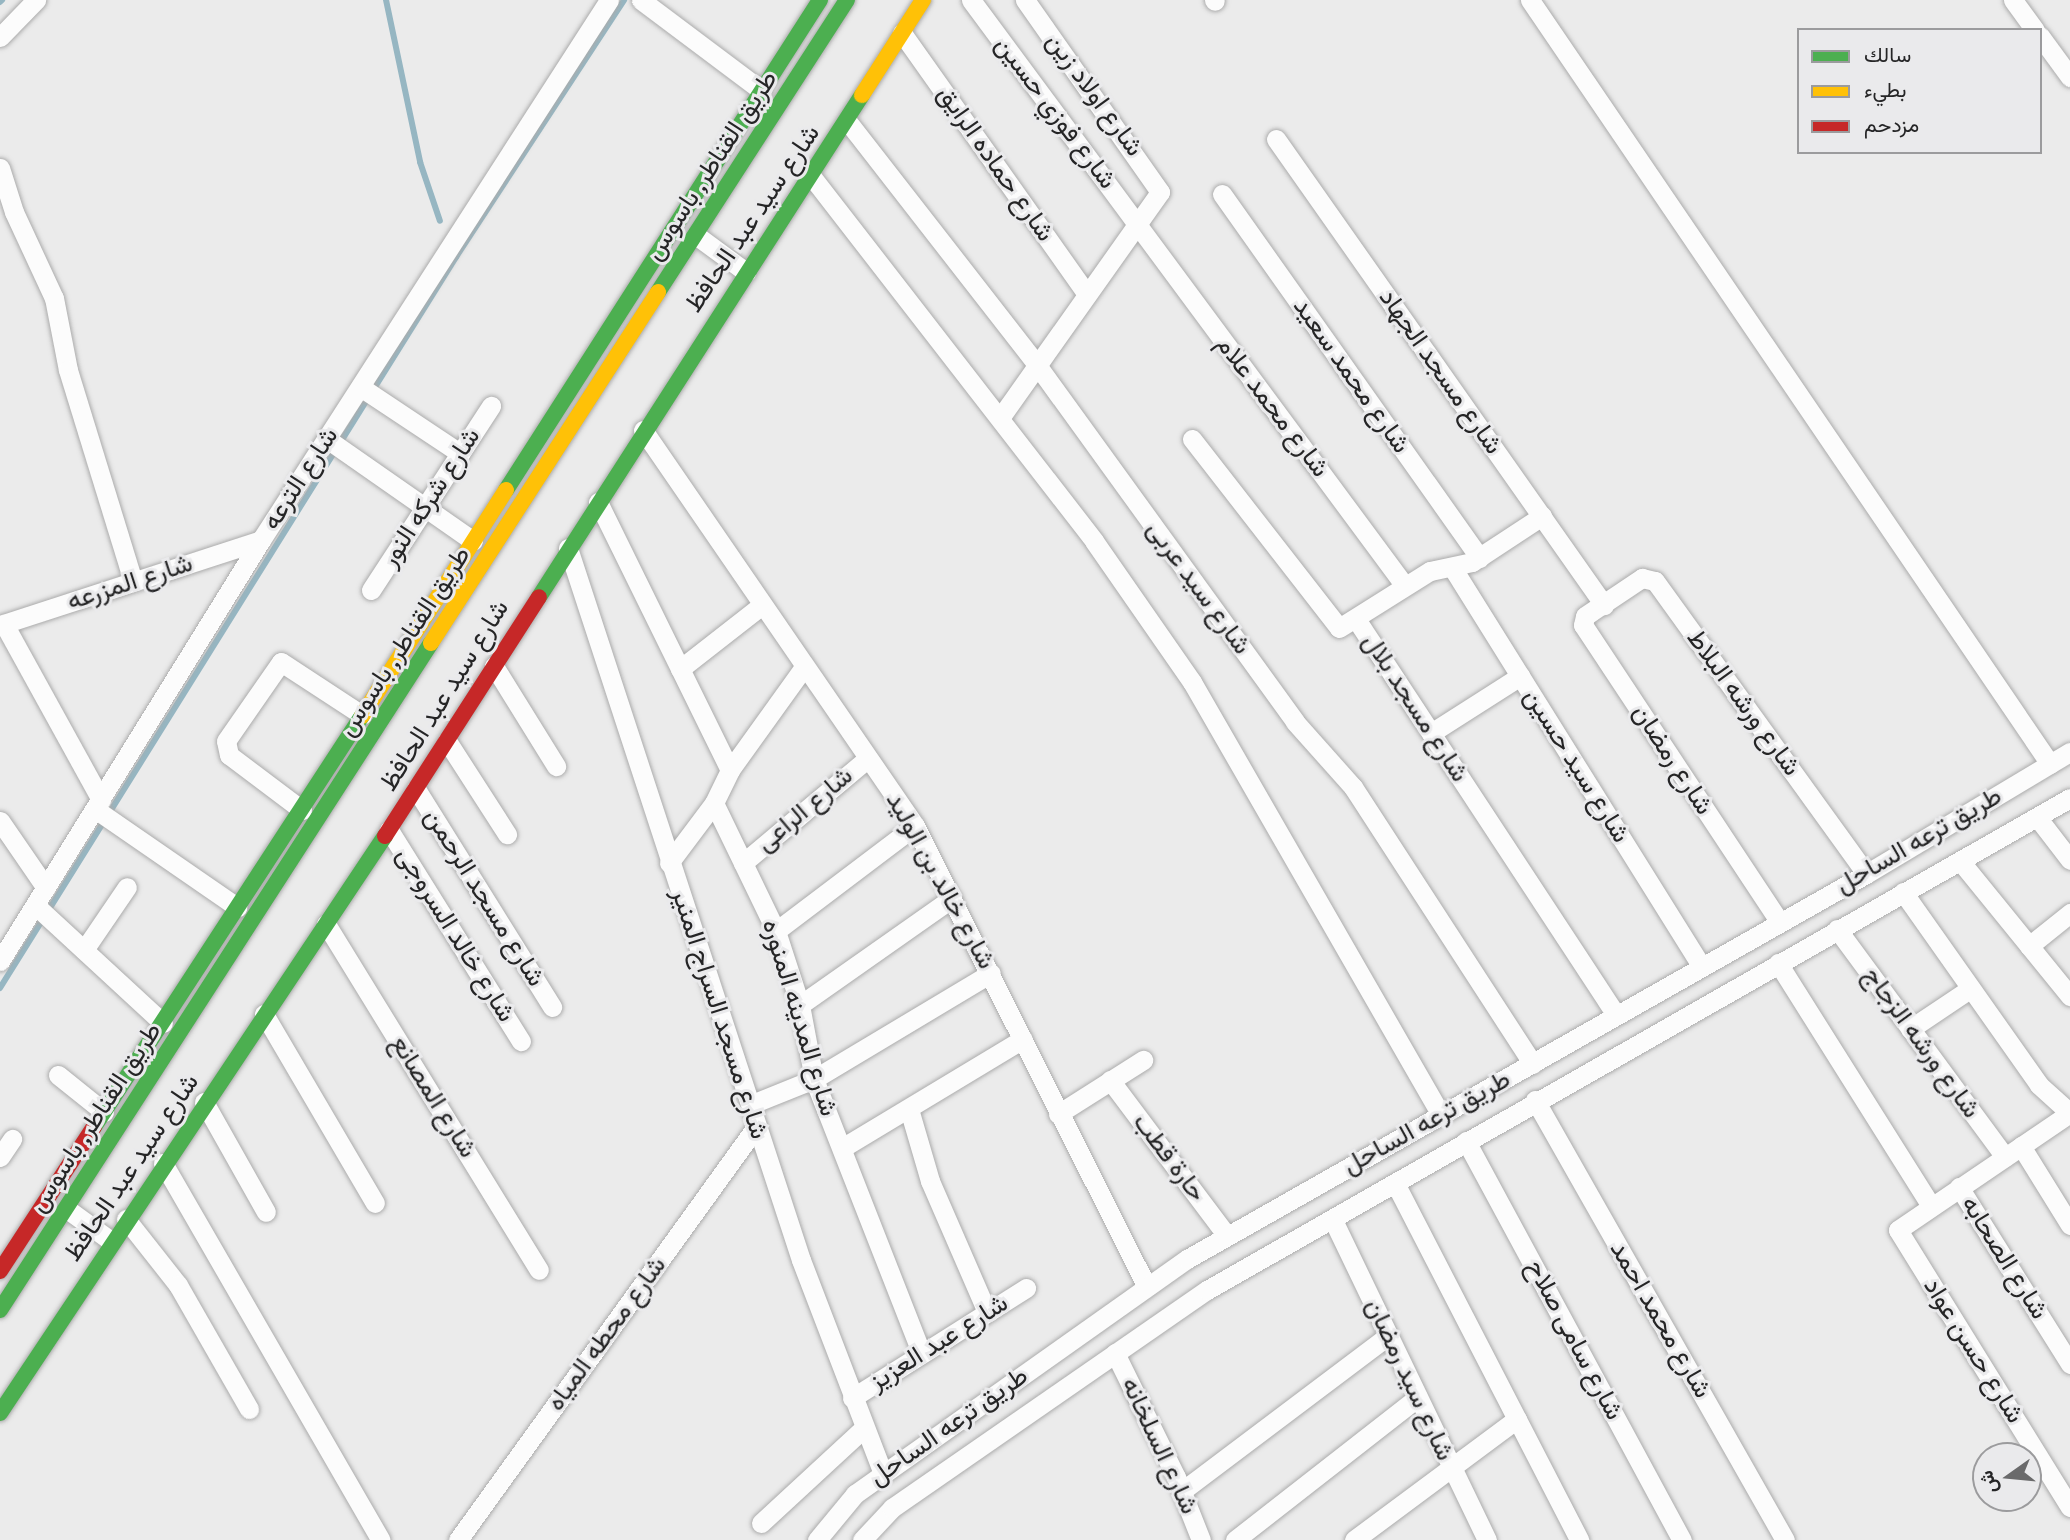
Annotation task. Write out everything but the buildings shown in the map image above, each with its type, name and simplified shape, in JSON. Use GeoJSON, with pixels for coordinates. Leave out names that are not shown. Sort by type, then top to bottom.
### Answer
{"type":"FeatureCollection","features":[{"type":"Feature","properties":{"kind":"main road","name":"طريق القناطر, باسوس"},"geometry":{"type":"LineString","coordinates":[[0,1271],[302,810],[820,0]]}},
{"type":"Feature","properties":{"kind":"main road","name":"طريق القناطر, باسوس"},"geometry":{"type":"LineString","coordinates":[[0,1310],[848,0]]}},
{"type":"Feature","properties":{"kind":"main road","name":"شارع سيد عبد الحافظ"},"geometry":{"type":"LineString","coordinates":[[0,1413],[163,1163],[416,789],[643,430],[848,122],[923,0]]}},
{"type":"Feature","properties":{"kind":"street"},"geometry":{"type":"LineString","coordinates":[[0,37],[36,0]]}},
{"type":"Feature","properties":{"kind":"street","name":"شارع الترعه"},"geometry":{"type":"LineString","coordinates":[[0,961],[261,540],[362,388],[609,0]]}},
{"type":"Feature","properties":{"kind":"street"},"geometry":{"type":"LineString","coordinates":[[641,0],[762,91]]}},
{"type":"Feature","properties":{"kind":"street","name":"شارع فوزي حسين"},"geometry":{"type":"LineString","coordinates":[[971,0],[1139,227]]}},
{"type":"Feature","properties":{"kind":"street","name":"شارع اولاد زين"},"geometry":{"type":"LineString","coordinates":[[1025,0],[1160,191],[1139,227]]}},
{"type":"Feature","properties":{"kind":"street"},"geometry":{"type":"LineString","coordinates":[[1530,0],[2050,764]]}},
{"type":"Feature","properties":{"kind":"street"},"geometry":{"type":"LineString","coordinates":[[2013,0],[2034,28]]}},
{"type":"Feature","properties":{"kind":"street","name":"شارع حماده الرايق"},"geometry":{"type":"LineString","coordinates":[[902,33],[1087,294]]}},
{"type":"Feature","properties":{"kind":"street"},"geometry":{"type":"LineString","coordinates":[[2042,37],[2063,51],[2070,77]]}},
{"type":"Feature","properties":{"kind":"street","name":"شارع سيد عربى"},"geometry":{"type":"LineString","coordinates":[[848,122],[1037,365],[1295,722],[1353,787],[1534,1064]]}},
{"type":"Feature","properties":{"kind":"street","name":"شارع مسجد الجهاد"},"geometry":{"type":"LineString","coordinates":[[1276,139],[1604,605]]}},
{"type":"Feature","properties":{"kind":"street"},"geometry":{"type":"LineString","coordinates":[[0,168],[13,212],[54,298],[68,370],[133,581]]}},
{"type":"Feature","properties":{"kind":"street"},"geometry":{"type":"LineString","coordinates":[[812,177],[1094,541],[1192,682],[1441,1115]]}},
{"type":"Feature","properties":{"kind":"street","name":"شارع محمد سعيد"},"geometry":{"type":"LineString","coordinates":[[1223,194],[1480,558]]}},
{"type":"Feature","properties":{"kind":"street"},"geometry":{"type":"LineString","coordinates":[[1000,418],[1087,294],[1139,227]]}},
{"type":"Feature","properties":{"kind":"street","name":"شارع محمد علام"},"geometry":{"type":"LineString","coordinates":[[1139,227],[1405,586]]}},
{"type":"Feature","properties":{"kind":"street"},"geometry":{"type":"LineString","coordinates":[[697,236],[746,272]]}},
{"type":"Feature","properties":{"kind":"street"},"geometry":{"type":"LineString","coordinates":[[362,388],[460,453]]}},
{"type":"Feature","properties":{"kind":"street","name":"شارع شركه النور"},"geometry":{"type":"LineString","coordinates":[[371,590],[491,405]]}},
{"type":"Feature","properties":{"kind":"street","name":"شارع خالد بن الوليد"},"geometry":{"type":"LineString","coordinates":[[643,430],[915,826],[1147,1287]]}},
{"type":"Feature","properties":{"kind":"street"},"geometry":{"type":"LineString","coordinates":[[327,439],[472,541]]}},
{"type":"Feature","properties":{"kind":"street","name":"شارع مسجد بلال"},"geometry":{"type":"LineString","coordinates":[[1192,439],[1334,627],[1356,619],[1616,1015]]}},
{"type":"Feature","properties":{"kind":"street"},"geometry":{"type":"LineString","coordinates":[[598,502],[730,770]]}},
{"type":"Feature","properties":{"kind":"street"},"geometry":{"type":"LineString","coordinates":[[1356,619],[1437,568],[1452,568],[1480,558],[1542,516]]}},
{"type":"Feature","properties":{"kind":"street","name":"شارع المزرعه"},"geometry":{"type":"LineString","coordinates":[[2,624],[261,540]]}},
{"type":"Feature","properties":{"kind":"street","name":"شارع مسجد السراج المنير"},"geometry":{"type":"LineString","coordinates":[[568,548],[669,863],[752,1104],[756,1127],[852,1398],[883,1474]]}},
{"type":"Feature","properties":{"kind":"street","name":"شارع سيد حسين"},"geometry":{"type":"LineString","coordinates":[[1452,568],[1701,965]]}},
{"type":"Feature","properties":{"kind":"street","name":"شارع ورشه البلاط"},"geometry":{"type":"LineString","coordinates":[[1604,605],[1642,578],[1655,581],[1866,874]]}},
{"type":"Feature","properties":{"kind":"street"},"geometry":{"type":"LineString","coordinates":[[680,669],[762,605]]}},
{"type":"Feature","properties":{"kind":"street","name":"شارع رمضان"},"geometry":{"type":"LineString","coordinates":[[1604,605],[1585,617],[1583,625],[1779,921]]}},
{"type":"Feature","properties":{"kind":"street"},"geometry":{"type":"LineString","coordinates":[[2,624],[98,804],[237,907]]}},
{"type":"Feature","properties":{"kind":"street"},"geometry":{"type":"LineString","coordinates":[[302,810],[229,755],[226,741],[281,662],[362,715]]}},
{"type":"Feature","properties":{"kind":"street"},"geometry":{"type":"LineString","coordinates":[[494,666],[556,766]]}},
{"type":"Feature","properties":{"kind":"street"},"geometry":{"type":"LineString","coordinates":[[669,863],[714,803],[730,770],[804,667]]}},
{"type":"Feature","properties":{"kind":"street"},"geometry":{"type":"LineString","coordinates":[[1431,733],[1520,676]]}},
{"type":"Feature","properties":{"kind":"street"},"geometry":{"type":"LineString","coordinates":[[447,741],[507,834]]}},
{"type":"Feature","properties":{"kind":"street","name":"طريق ترعه الساحل"},"geometry":{"type":"LineString","coordinates":[[817,1540],[845,1503],[883,1474],[1147,1287],[1227,1236],[1534,1064],[1701,965],[1866,874],[2070,752]]}},
{"type":"Feature","properties":{"kind":"street","name":"شارع الراعى"},"geometry":{"type":"LineString","coordinates":[[743,863],[868,758]]}},
{"type":"Feature","properties":{"kind":"street","name":"شارع مسجد الرحمن"},"geometry":{"type":"LineString","coordinates":[[416,789],[552,1007]]}},
{"type":"Feature","properties":{"kind":"street","name":"طريق ترعه الساحل"},"geometry":{"type":"LineString","coordinates":[[862,1540],[892,1507],[1207,1290],[1333,1220],[1535,1100],[1961,862],[2070,798]]}},
{"type":"Feature","properties":{"kind":"street","name":"شارع المدينه المنوره"},"geometry":{"type":"LineString","coordinates":[[714,803],[776,931],[800,1005],[814,1079],[922,1354]]}},
{"type":"Feature","properties":{"kind":"street"},"geometry":{"type":"LineString","coordinates":[[2037,817],[2070,860]]}},
{"type":"Feature","properties":{"kind":"street"},"geometry":{"type":"LineString","coordinates":[[0,821],[41,897],[84,950],[163,1023]]}},
{"type":"Feature","properties":{"kind":"street"},"geometry":{"type":"LineString","coordinates":[[776,931],[915,826]]}},
{"type":"Feature","properties":{"kind":"street","name":"شارع خالد السروجى"},"geometry":{"type":"LineString","coordinates":[[389,830],[521,1041]]}},
{"type":"Feature","properties":{"kind":"street"},"geometry":{"type":"LineString","coordinates":[[1961,862],[2070,996]]}},
{"type":"Feature","properties":{"kind":"street"},"geometry":{"type":"LineString","coordinates":[[84,950],[127,887]]}},
{"type":"Feature","properties":{"kind":"street"},"geometry":{"type":"LineString","coordinates":[[1778,962],[1931,1206],[2070,1113],[2039,1085],[1903,892]]}},
{"type":"Feature","properties":{"kind":"street"},"geometry":{"type":"LineString","coordinates":[[800,1005],[952,898]]}},
{"type":"Feature","properties":{"kind":"street"},"geometry":{"type":"LineString","coordinates":[[2029,946],[2070,914]]}},
{"type":"Feature","properties":{"kind":"street","name":"شارع المصانع"},"geometry":{"type":"LineString","coordinates":[[326,924],[539,1270]]}},
{"type":"Feature","properties":{"kind":"street","name":"شارع ورشه الزجاج"},"geometry":{"type":"LineString","coordinates":[[1837,929],[1910,1029],[2013,1151],[2070,1225]]}},
{"type":"Feature","properties":{"kind":"street"},"geometry":{"type":"LineString","coordinates":[[752,1104],[814,1079],[991,973]]}},
{"type":"Feature","properties":{"kind":"street"},"geometry":{"type":"LineString","coordinates":[[1910,1029],[1971,988]]}},
{"type":"Feature","properties":{"kind":"street"},"geometry":{"type":"LineString","coordinates":[[264,1014],[375,1203]]}},
{"type":"Feature","properties":{"kind":"street"},"geometry":{"type":"LineString","coordinates":[[842,1148],[1023,1039]]}},
{"type":"Feature","properties":{"kind":"street"},"geometry":{"type":"LineString","coordinates":[[1058,1114],[1143,1060]]}},
{"type":"Feature","properties":{"kind":"street"},"geometry":{"type":"LineString","coordinates":[[58,1075],[104,1112]]}},
{"type":"Feature","properties":{"kind":"street","name":"حارة قطب"},"geometry":{"type":"LineString","coordinates":[[1110,1080],[1227,1236]]}},
{"type":"Feature","properties":{"kind":"street","name":"شارع محمد احمد"},"geometry":{"type":"LineString","coordinates":[[1535,1100],[1785,1540]]}},
{"type":"Feature","properties":{"kind":"street"},"geometry":{"type":"LineString","coordinates":[[204,1102],[266,1212]]}},
{"type":"Feature","properties":{"kind":"street"},"geometry":{"type":"LineString","coordinates":[[909,1109],[930,1181],[987,1312]]}},
{"type":"Feature","properties":{"kind":"street","name":"شارع محطه المياه"},"geometry":{"type":"LineString","coordinates":[[458,1540],[756,1127]]}},
{"type":"Feature","properties":{"kind":"street"},"geometry":{"type":"LineString","coordinates":[[0,1157],[12,1139]]}},
{"type":"Feature","properties":{"kind":"street","name":"شارع سامى صلاح"},"geometry":{"type":"LineString","coordinates":[[1466,1141],[1682,1540]]}},
{"type":"Feature","properties":{"kind":"street"},"geometry":{"type":"LineString","coordinates":[[163,1163],[381,1540]]}},
{"type":"Feature","properties":{"kind":"street"},"geometry":{"type":"LineString","coordinates":[[1395,1182],[1579,1540]]}},
{"type":"Feature","properties":{"kind":"street","name":"شارع الصحابه"},"geometry":{"type":"LineString","coordinates":[[1959,1187],[2070,1364]]}},
{"type":"Feature","properties":{"kind":"street","name":"شارع حسن عواد"},"geometry":{"type":"LineString","coordinates":[[1931,1206],[1898,1230],[2070,1507]]}},
{"type":"Feature","properties":{"kind":"street"},"geometry":{"type":"LineString","coordinates":[[67,1209],[111,1241]]}},
{"type":"Feature","properties":{"kind":"street"},"geometry":{"type":"LineString","coordinates":[[126,1219],[178,1285],[249,1409]]}},
{"type":"Feature","properties":{"kind":"street","name":"شارع سيد رمضان"},"geometry":{"type":"LineString","coordinates":[[1333,1220],[1485,1539]]}},
{"type":"Feature","properties":{"kind":"street","name":"شارع عبد العزيز"},"geometry":{"type":"LineString","coordinates":[[852,1398],[1026,1288]]}},
{"type":"Feature","properties":{"kind":"street"},"geometry":{"type":"LineString","coordinates":[[1182,1491],[1388,1336]]}},
{"type":"Feature","properties":{"kind":"street","name":"شارع السلخانه"},"geometry":{"type":"LineString","coordinates":[[1115,1353],[1182,1491],[1201,1540]]}},
{"type":"Feature","properties":{"kind":"street"},"geometry":{"type":"LineString","coordinates":[[1235,1540],[1418,1397]]}},
{"type":"Feature","properties":{"kind":"street"},"geometry":{"type":"LineString","coordinates":[[1354,1540],[1449,1465],[1517,1419]]}},
{"type":"Feature","properties":{"kind":"street"},"geometry":{"type":"LineString","coordinates":[[761,1523],[864,1428]]}},
{"type":"Feature","properties":{"kind":"waterway"},"geometry":{"type":"LineString","coordinates":[[386,0],[420,162],[440,221]]}},
{"type":"Feature","properties":{"kind":"waterway"},"geometry":{"type":"LineString","coordinates":[[0,988],[456,257],[624,0]]}},
{"type":"Feature","properties":{"kind":"traffic: fast"},"geometry":{"type":"LineString","coordinates":[[506,490],[820,0]]}},
{"type":"Feature","properties":{"kind":"traffic: fast"},"geometry":{"type":"LineString","coordinates":[[658,292],[847,0]]}},
{"type":"Feature","properties":{"kind":"traffic: fast"},"geometry":{"type":"LineString","coordinates":[[539,597],[862,95]]}},
{"type":"Feature","properties":{"kind":"traffic: fast"},"geometry":{"type":"LineString","coordinates":[[0,1310],[431,643]]}},
{"type":"Feature","properties":{"kind":"traffic: fast"},"geometry":{"type":"LineString","coordinates":[[94,1127],[362,716]]}},
{"type":"Feature","properties":{"kind":"traffic: fast"},"geometry":{"type":"LineString","coordinates":[[0,1413],[385,836]]}},
{"type":"Feature","properties":{"kind":"traffic: slow"},"geometry":{"type":"LineString","coordinates":[[862,95],[923,0]]}},
{"type":"Feature","properties":{"kind":"traffic: slow"},"geometry":{"type":"LineString","coordinates":[[431,643],[658,292]]}},
{"type":"Feature","properties":{"kind":"traffic: slow"},"geometry":{"type":"LineString","coordinates":[[362,716],[506,490]]}},
{"type":"Feature","properties":{"kind":"traffic: jam"},"geometry":{"type":"LineString","coordinates":[[385,836],[539,597]]}},
{"type":"Feature","properties":{"kind":"traffic: jam"},"geometry":{"type":"LineString","coordinates":[[0,1271],[94,1127]]}}]}
